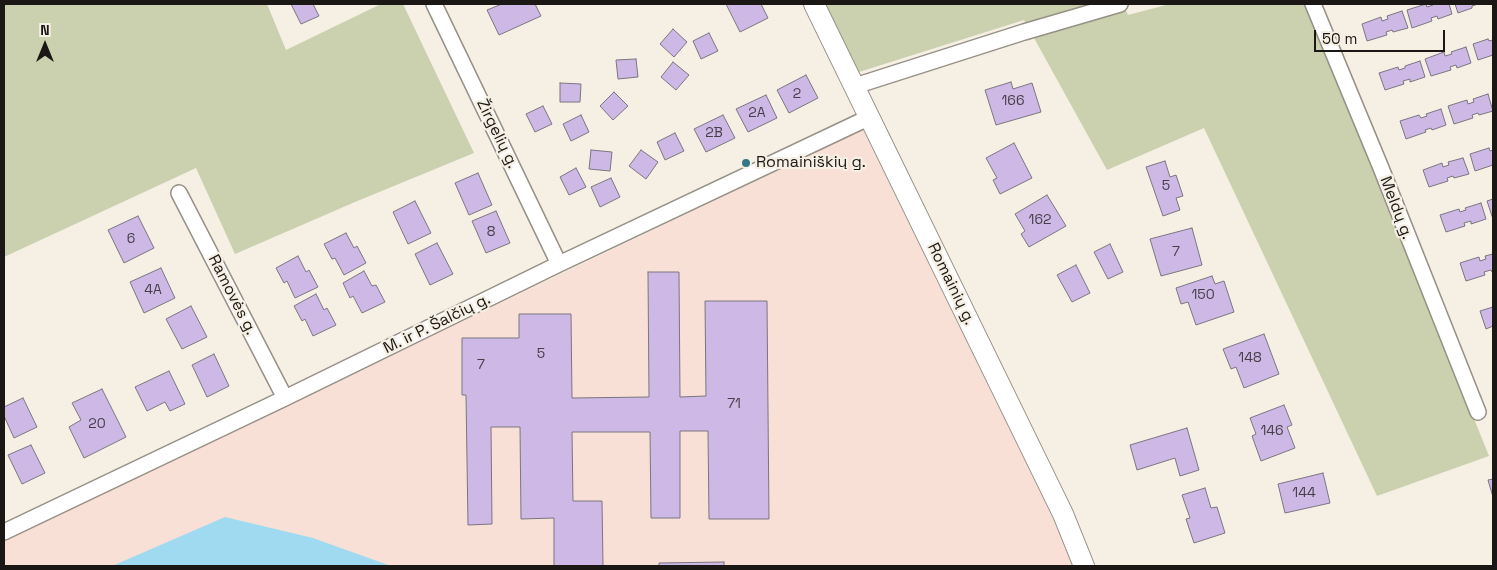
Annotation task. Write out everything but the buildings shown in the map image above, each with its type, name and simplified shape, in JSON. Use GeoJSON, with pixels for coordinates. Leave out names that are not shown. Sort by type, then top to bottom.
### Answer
{"type":"FeatureCollection","features":[{"type":"Feature","properties":{"kind":"main road","name":"Romainių g."},"geometry":{"type":"LineString","coordinates":[[814,4],[1063,514],[1084,566]]}},
{"type":"Feature","properties":{"kind":"street","name":"Žirgelių g."},"geometry":{"type":"LineString","coordinates":[[434,4],[559,264]]}},
{"type":"Feature","properties":{"kind":"street"},"geometry":{"type":"LineString","coordinates":[[855,86],[1024,32],[1120,4]]}},
{"type":"Feature","properties":{"kind":"street","name":"Meldų g."},"geometry":{"type":"LineString","coordinates":[[1313,4],[1381,168],[1478,412]]}},
{"type":"Feature","properties":{"kind":"street","name":"M. ir P. Šalčių g."},"geometry":{"type":"LineString","coordinates":[[4,532],[285,398],[559,264],[870,117]]}},
{"type":"Feature","properties":{"kind":"street","name":"Ramovės g."},"geometry":{"type":"LineString","coordinates":[[179,193],[285,398]]}},
{"type":"Feature","properties":{"kind":"shaded area"},"geometry":{"type":"Polygon","coordinates":[[[866,128],[1076,566],[4,566],[4,541],[866,128]]]}},
{"type":"Feature","properties":{"kind":"green space"},"geometry":{"type":"Polygon","coordinates":[[[4,4],[267,4],[286,50],[381,4],[403,4],[474,153],[235,254],[196,168],[4,257],[4,4]]]}},
{"type":"Feature","properties":{"kind":"green space"},"geometry":{"type":"Polygon","coordinates":[[[803,4],[1123,4],[1128,15],[1170,4],[1307,4],[1489,456],[1377,496],[1204,128],[1107,170],[1024,20],[840,78],[803,4]]]}},
{"type":"Feature","properties":{"kind":"water"},"geometry":{"type":"Polygon","coordinates":[[[225,517],[313,538],[391,566],[112,566],[225,517]]]}},
{"type":"Feature","properties":{"kind":"place","name":"Romainiškių g."},"geometry":{"type":"Point","coordinates":[746,163]}}]}
